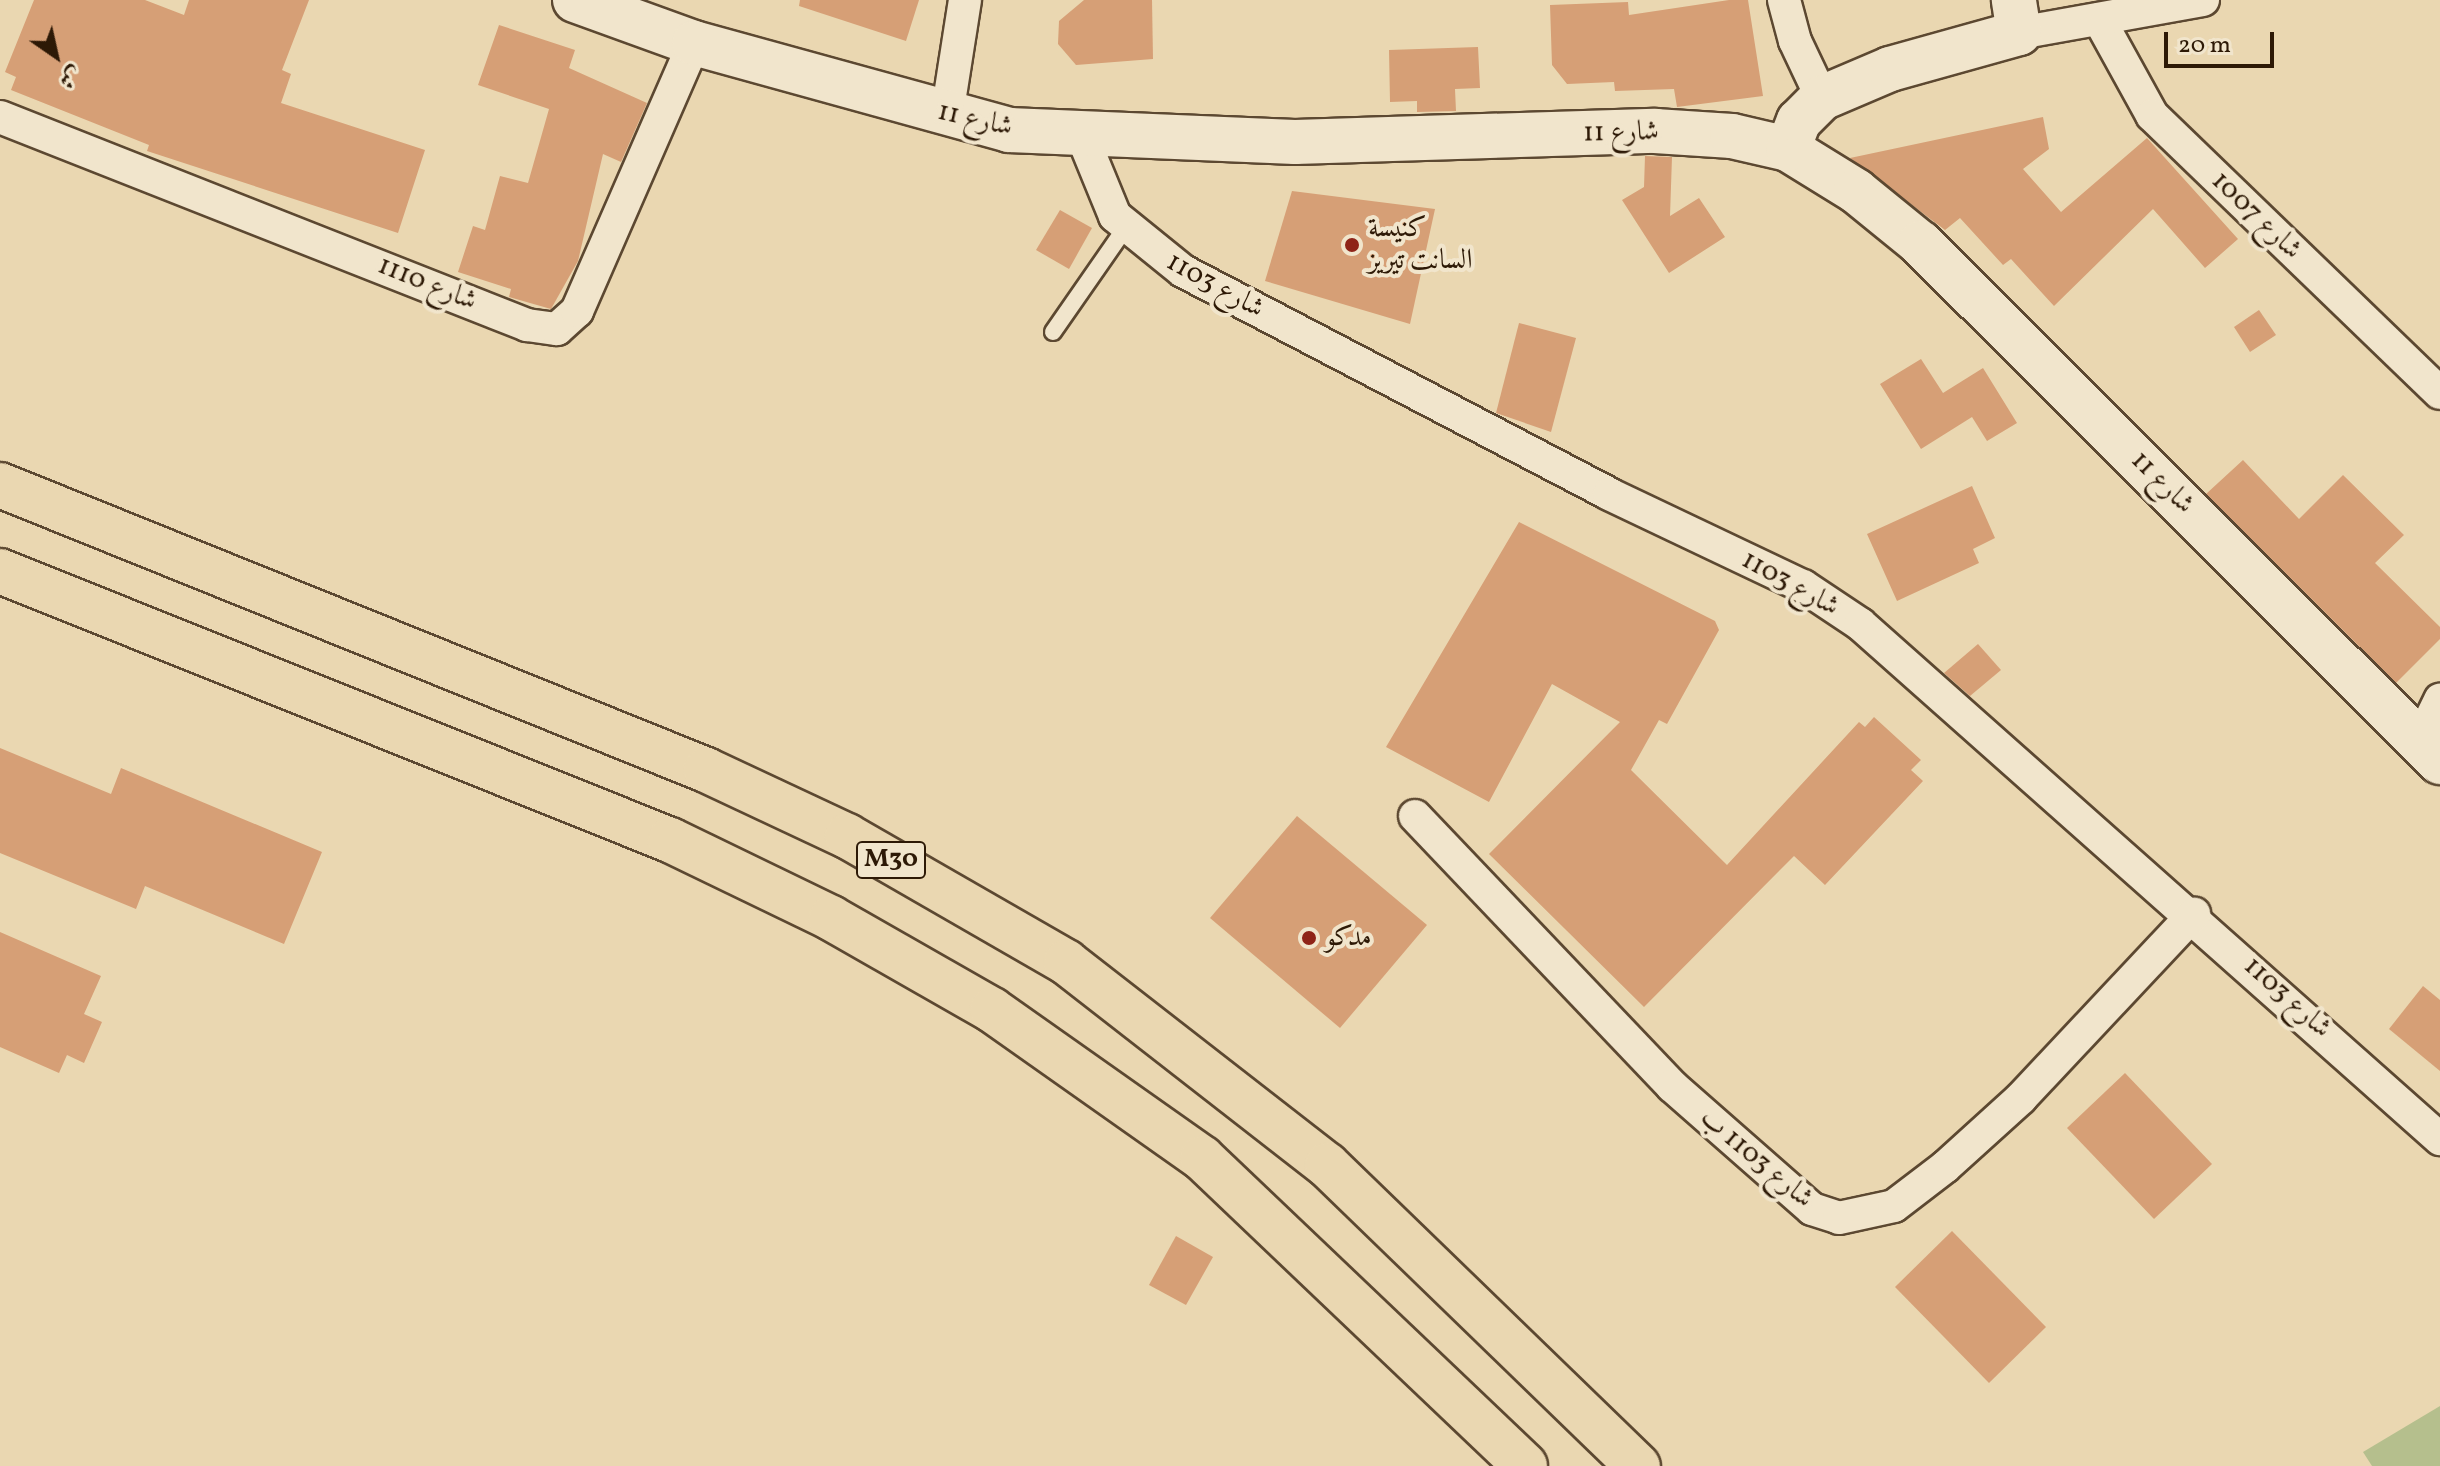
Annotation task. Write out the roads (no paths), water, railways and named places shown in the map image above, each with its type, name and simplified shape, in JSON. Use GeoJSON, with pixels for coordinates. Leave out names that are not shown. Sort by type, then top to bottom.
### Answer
{"type":"FeatureCollection","features":[{"type":"Feature","properties":{"kind":"highway","name":"M30"},"geometry":{"type":"LineString","coordinates":[[0,485],[706,770],[847,836],[1041,947],[1168,1036],[1327,1165],[1638,1466]]}},
{"type":"Feature","properties":{"kind":"highway"},"geometry":{"type":"LineString","coordinates":[[0,571],[670,840],[831,918],[992,1010],[1202,1158],[1525,1466]]}},
{"type":"Feature","properties":{"kind":"street","name":"شارع 11"},"geometry":{"type":"LineString","coordinates":[[575,0],[694,43],[1009,130],[1083,138],[1295,142],[1655,131],[1732,136],[1788,149],[1856,191],[1920,243],[2430,751]]}},
{"type":"Feature","properties":{"kind":"street"},"geometry":{"type":"LineString","coordinates":[[947,115],[965,0]]}},
{"type":"Feature","properties":{"kind":"street"},"geometry":{"type":"LineString","coordinates":[[1784,0],[1795,41],[1822,98]]}},
{"type":"Feature","properties":{"kind":"street"},"geometry":{"type":"LineString","coordinates":[[1788,149],[1799,121],[1822,98],[2016,16],[2099,19],[2203,0]]}},
{"type":"Feature","properties":{"kind":"street","name":"شارع 1007"},"geometry":{"type":"LineString","coordinates":[[2099,19],[2152,115],[2440,393]]}},
{"type":"Feature","properties":{"kind":"street","name":"شارع 1110"},"geometry":{"type":"LineString","coordinates":[[0,117],[527,325],[557,329],[577,311],[694,43]]}},
{"type":"Feature","properties":{"kind":"street","name":"شارع 1103"},"geometry":{"type":"LineString","coordinates":[[1083,138],[1103,192],[1126,227],[1183,271],[1609,494],[1803,586],[1860,624],[2194,914],[2440,1139]]}},
{"type":"Feature","properties":{"kind":"street"},"geometry":{"type":"LineString","coordinates":[[2430,751],[2440,700]]}},
{"type":"Feature","properties":{"kind":"street","name":"شارع 1103 ب"},"geometry":{"type":"LineString","coordinates":[[1415,816],[1672,1086],[1812,1209],[1839,1218],[1894,1206],[1945,1167],[2021,1098],[2194,914]]}},
{"type":"Feature","properties":{"kind":"lane"},"geometry":{"type":"LineString","coordinates":[[1053,332],[1126,227]]}},
{"type":"Feature","properties":{"kind":"place","name":"كنيسة السانت تيريز"},"geometry":{"type":"Point","coordinates":[1352,245]}},
{"type":"Feature","properties":{"kind":"place","name":"مدكو"},"geometry":{"type":"Point","coordinates":[1309,938]}}]}
